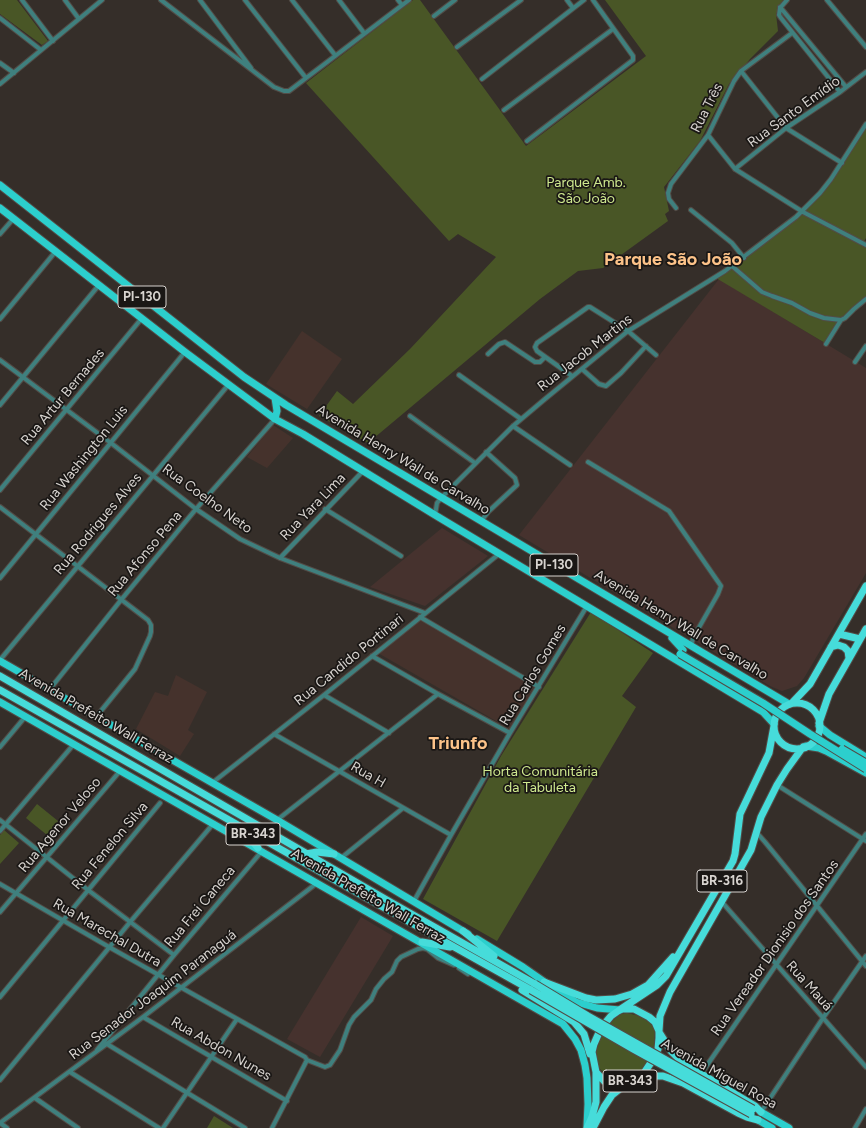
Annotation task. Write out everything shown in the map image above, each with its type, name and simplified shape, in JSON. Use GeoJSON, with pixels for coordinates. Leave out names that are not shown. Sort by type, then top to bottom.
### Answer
{"type":"FeatureCollection","features":[{"type":"Feature","properties":{"kind":"highway","name":"BR-316"},"geometry":{"type":"LineString","coordinates":[[620,1010],[662,981],[671,969],[734,860],[740,814],[769,753],[774,725],[779,712],[790,704],[810,684],[866,586]]}},
{"type":"Feature","properties":{"kind":"highway","name":"BR-316"},"geometry":{"type":"LineString","coordinates":[[659,1032],[660,1016],[667,997],[748,854],[764,812],[777,785],[802,747],[815,738],[829,694],[849,658],[863,640],[866,629]]}},
{"type":"Feature","properties":{"kind":"highway"},"geometry":{"type":"LineString","coordinates":[[839,634],[863,640]]}},
{"type":"Feature","properties":{"kind":"highway"},"geometry":{"type":"LineString","coordinates":[[831,647],[838,645],[844,647],[848,650],[849,658]]}},
{"type":"Feature","properties":{"kind":"highway","name":"Avenida Prefeito Wall Ferraz"},"geometry":{"type":"LineString","coordinates":[[0,676],[533,987],[588,1016],[635,1046]]}},
{"type":"Feature","properties":{"kind":"highway","name":"Avenida Prefeito Wall Ferraz"},"geometry":{"type":"LineString","coordinates":[[0,690],[456,949],[509,973]]}},
{"type":"Feature","properties":{"kind":"highway","name":"Avenida Henry Wall de Carvalho"},"geometry":{"type":"LineString","coordinates":[[790,704],[799,703],[812,709],[817,715],[819,725]]}},
{"type":"Feature","properties":{"kind":"highway","name":"Avenida Henry Wall de Carvalho"},"geometry":{"type":"LineString","coordinates":[[774,725],[775,732],[781,742],[788,747],[802,747]]}},
{"type":"Feature","properties":{"kind":"highway"},"geometry":{"type":"LineString","coordinates":[[241,827],[260,849]]}},
{"type":"Feature","properties":{"kind":"highway"},"geometry":{"type":"LineString","coordinates":[[306,854],[317,852],[337,856]]}},
{"type":"Feature","properties":{"kind":"highway"},"geometry":{"type":"LineString","coordinates":[[463,931],[509,973]]}},
{"type":"Feature","properties":{"kind":"highway"},"geometry":{"type":"LineString","coordinates":[[422,942],[456,949]]}},
{"type":"Feature","properties":{"kind":"highway"},"geometry":{"type":"LineString","coordinates":[[544,982],[586,998],[605,1000],[620,998],[632,994],[648,985],[685,943]]}},
{"type":"Feature","properties":{"kind":"highway","name":"BR-343"},"geometry":{"type":"LineString","coordinates":[[509,973],[524,991],[574,1022],[584,1034],[596,1072],[596,1102],[587,1128]]}},
{"type":"Feature","properties":{"kind":"highway"},"geometry":{"type":"LineString","coordinates":[[620,1010],[634,1010],[645,1014],[655,1022],[659,1032],[671,1051],[683,1063],[755,1106],[761,1112]]}},
{"type":"Feature","properties":{"kind":"highway","name":"BR-343"},"geometry":{"type":"LineString","coordinates":[[593,1064],[592,1052],[597,1035],[606,1022],[620,1010]]}},
{"type":"Feature","properties":{"kind":"highway","name":"BR-343"},"geometry":{"type":"LineString","coordinates":[[593,1128],[612,1095],[621,1087],[634,1080],[649,1067],[658,1050],[659,1032]]}},
{"type":"Feature","properties":{"kind":"highway","name":"Avenida Miguel Rosa"},"geometry":{"type":"LineString","coordinates":[[635,1046],[752,1111],[761,1112]]}},
{"type":"Feature","properties":{"kind":"highway","name":"BR-343"},"geometry":{"type":"LineString","coordinates":[[596,1072],[604,1080],[615,1084],[634,1080]]}},
{"type":"Feature","properties":{"kind":"highway"},"geometry":{"type":"LineString","coordinates":[[634,1080],[647,1076],[664,1076],[684,1083],[747,1117],[758,1120]]}},
{"type":"Feature","properties":{"kind":"highway","name":"Avenida Miguel Rosa"},"geometry":{"type":"LineString","coordinates":[[752,1111],[758,1120]]}},
{"type":"Feature","properties":{"kind":"main road","name":"Avenida Henry Wall de Carvalho"},"geometry":{"type":"LineString","coordinates":[[0,186],[244,377],[275,398],[691,647],[790,704]]}},
{"type":"Feature","properties":{"kind":"main road","name":"Avenida Henry Wall de Carvalho"},"geometry":{"type":"LineString","coordinates":[[0,208],[185,352],[230,384],[275,419],[303,434],[763,712],[774,725]]}},
{"type":"Feature","properties":{"kind":"main road"},"geometry":{"type":"LineString","coordinates":[[275,398],[277,412],[275,419]]}},
{"type":"Feature","properties":{"kind":"main road"},"geometry":{"type":"LineString","coordinates":[[667,632],[682,652],[866,769]]}},
{"type":"Feature","properties":{"kind":"main road"},"geometry":{"type":"LineString","coordinates":[[658,649],[682,652],[866,763]]}},
{"type":"Feature","properties":{"kind":"main road","name":"Avenida Prefeito Wall Ferraz"},"geometry":{"type":"LineString","coordinates":[[0,660],[414,901],[523,967],[576,1002],[597,1008],[620,1010]]}},
{"type":"Feature","properties":{"kind":"main road","name":"Avenida Prefeito Wall Ferraz"},"geometry":{"type":"LineString","coordinates":[[0,702],[260,849],[422,942],[428,948],[563,1024],[570,1031],[581,1050],[588,1078],[587,1128]]}},
{"type":"Feature","properties":{"kind":"main road"},"geometry":{"type":"LineString","coordinates":[[819,725],[830,735],[866,757]]}},
{"type":"Feature","properties":{"kind":"main road"},"geometry":{"type":"LineString","coordinates":[[802,747],[819,748],[866,773]]}},
{"type":"Feature","properties":{"kind":"main road","name":"Avenida Miguel Rosa"},"geometry":{"type":"LineString","coordinates":[[761,1112],[790,1128]]}},
{"type":"Feature","properties":{"kind":"main road","name":"Avenida Miguel Rosa"},"geometry":{"type":"LineString","coordinates":[[758,1120],[772,1128]]}},
{"type":"Feature","properties":{"kind":"street"},"geometry":{"type":"LineString","coordinates":[[22,0],[53,41]]}},
{"type":"Feature","properties":{"kind":"street"},"geometry":{"type":"LineString","coordinates":[[65,0],[79,19]]}},
{"type":"Feature","properties":{"kind":"street"},"geometry":{"type":"LineString","coordinates":[[0,84],[102,0]]}},
{"type":"Feature","properties":{"kind":"street"},"geometry":{"type":"LineString","coordinates":[[160,0],[274,87],[284,91],[289,91],[334,55],[409,0]]}},
{"type":"Feature","properties":{"kind":"street"},"geometry":{"type":"LineString","coordinates":[[200,0],[255,73]]}},
{"type":"Feature","properties":{"kind":"street"},"geometry":{"type":"LineString","coordinates":[[245,0],[306,78]]}},
{"type":"Feature","properties":{"kind":"street"},"geometry":{"type":"LineString","coordinates":[[292,0],[334,55]]}},
{"type":"Feature","properties":{"kind":"street"},"geometry":{"type":"LineString","coordinates":[[339,0],[364,33]]}},
{"type":"Feature","properties":{"kind":"street"},"geometry":{"type":"LineString","coordinates":[[398,0],[402,5]]}},
{"type":"Feature","properties":{"kind":"street"},"geometry":{"type":"LineString","coordinates":[[434,16],[455,0]]}},
{"type":"Feature","properties":{"kind":"street"},"geometry":{"type":"LineString","coordinates":[[457,47],[521,0]]}},
{"type":"Feature","properties":{"kind":"street"},"geometry":{"type":"LineString","coordinates":[[567,0],[573,8]]}},
{"type":"Feature","properties":{"kind":"street"},"geometry":{"type":"LineString","coordinates":[[482,79],[584,0]]}},
{"type":"Feature","properties":{"kind":"street"},"geometry":{"type":"LineString","coordinates":[[528,141],[632,62],[633,56],[593,0]]}},
{"type":"Feature","properties":{"kind":"street"},"geometry":{"type":"LineString","coordinates":[[787,0],[780,7],[779,11],[781,18],[840,92]]}},
{"type":"Feature","properties":{"kind":"street"},"geometry":{"type":"LineString","coordinates":[[828,0],[866,47]]}},
{"type":"Feature","properties":{"kind":"street"},"geometry":{"type":"LineString","coordinates":[[780,7],[846,87]]}},
{"type":"Feature","properties":{"kind":"street"},"geometry":{"type":"LineString","coordinates":[[0,18],[41,50]]}},
{"type":"Feature","properties":{"kind":"street"},"geometry":{"type":"LineString","coordinates":[[504,110],[613,29]]}},
{"type":"Feature","properties":{"kind":"street","name":"Rua Três"},"geometry":{"type":"LineString","coordinates":[[676,208],[669,199],[668,193],[671,184],[708,135],[734,81],[741,71],[792,33]]}},
{"type":"Feature","properties":{"kind":"street"},"geometry":{"type":"LineString","coordinates":[[0,63],[14,73]]}},
{"type":"Feature","properties":{"kind":"street"},"geometry":{"type":"LineString","coordinates":[[741,71],[786,128],[842,163]]}},
{"type":"Feature","properties":{"kind":"street","name":"Rua Santo Emídio"},"geometry":{"type":"LineString","coordinates":[[735,169],[786,128],[840,92],[866,72]]}},
{"type":"Feature","properties":{"kind":"street","name":"Rua Jacob Martins"},"geometry":{"type":"LineString","coordinates":[[435,515],[437,503],[441,498],[486,452],[513,426],[572,376],[628,331],[744,258],[802,211],[820,193],[842,163],[866,124]]}},
{"type":"Feature","properties":{"kind":"street"},"geometry":{"type":"LineString","coordinates":[[708,135],[735,169],[802,211],[866,245]]}},
{"type":"Feature","properties":{"kind":"street"},"geometry":{"type":"LineString","coordinates":[[691,210],[732,243],[744,258]]}},
{"type":"Feature","properties":{"kind":"street"},"geometry":{"type":"LineString","coordinates":[[0,234],[14,218]]}},
{"type":"Feature","properties":{"kind":"street"},"geometry":{"type":"LineString","coordinates":[[0,319],[56,251]]}},
{"type":"Feature","properties":{"kind":"street"},"geometry":{"type":"LineString","coordinates":[[732,266],[758,289],[767,294],[792,303],[810,313],[824,318],[841,320]]}},
{"type":"Feature","properties":{"kind":"street"},"geometry":{"type":"LineString","coordinates":[[0,405],[99,285]]}},
{"type":"Feature","properties":{"kind":"street"},"geometry":{"type":"LineString","coordinates":[[826,344],[841,320],[866,299]]}},
{"type":"Feature","properties":{"kind":"street"},"geometry":{"type":"LineString","coordinates":[[572,376],[537,351],[535,347],[537,343],[588,307],[628,331],[656,356]]}},
{"type":"Feature","properties":{"kind":"street","name":"Rua Artur Bernades"},"geometry":{"type":"LineString","coordinates":[[0,490],[142,318]]}},
{"type":"Feature","properties":{"kind":"street"},"geometry":{"type":"LineString","coordinates":[[488,354],[499,344],[505,342],[535,362],[540,362],[545,357]]}},
{"type":"Feature","properties":{"kind":"street"},"geometry":{"type":"LineString","coordinates":[[582,369],[600,385],[606,386],[621,373],[646,346]]}},
{"type":"Feature","properties":{"kind":"street"},"geometry":{"type":"LineString","coordinates":[[855,362],[866,346]]}},
{"type":"Feature","properties":{"kind":"street","name":"Rua Washington Luis"},"geometry":{"type":"LineString","coordinates":[[0,578],[185,352]]}},
{"type":"Feature","properties":{"kind":"street","name":"Rua Coelho Neto"},"geometry":{"type":"LineString","coordinates":[[0,360],[154,475],[196,509],[240,539],[280,558],[425,613]]}},
{"type":"Feature","properties":{"kind":"street"},"geometry":{"type":"LineString","coordinates":[[459,375],[521,419]]}},
{"type":"Feature","properties":{"kind":"street","name":"Rua Rodrigues Alves"},"geometry":{"type":"LineString","coordinates":[[0,660],[230,384]]}},
{"type":"Feature","properties":{"kind":"street"},"geometry":{"type":"LineString","coordinates":[[410,416],[476,463]]}},
{"type":"Feature","properties":{"kind":"street","name":"Rua Afonso Pena"},"geometry":{"type":"LineString","coordinates":[[50,689],[196,509],[275,419]]}},
{"type":"Feature","properties":{"kind":"street"},"geometry":{"type":"LineString","coordinates":[[513,426],[570,465]]}},
{"type":"Feature","properties":{"kind":"street"},"geometry":{"type":"LineString","coordinates":[[481,522],[489,511],[517,485],[515,478],[486,452]]}},
{"type":"Feature","properties":{"kind":"street"},"geometry":{"type":"LineString","coordinates":[[588,462],[669,511],[721,586],[693,638],[691,647]]}},
{"type":"Feature","properties":{"kind":"street","name":"Rua Yara Lima"},"geometry":{"type":"LineString","coordinates":[[280,558],[362,471]]}},
{"type":"Feature","properties":{"kind":"street"},"geometry":{"type":"LineString","coordinates":[[0,507],[148,620],[151,625],[151,632],[135,669],[96,717]]}},
{"type":"Feature","properties":{"kind":"street"},"geometry":{"type":"LineString","coordinates":[[325,510],[400,556]]}},
{"type":"Feature","properties":{"kind":"street","name":"Rua Candido Portinari"},"geometry":{"type":"LineString","coordinates":[[212,783],[500,553]]}},
{"type":"Feature","properties":{"kind":"street","name":"Rua Carlos Gomes"},"geometry":{"type":"LineString","coordinates":[[414,901],[510,733],[588,606]]}},
{"type":"Feature","properties":{"kind":"street"},"geometry":{"type":"LineString","coordinates":[[420,617],[538,687]]}},
{"type":"Feature","properties":{"kind":"street"},"geometry":{"type":"LineString","coordinates":[[372,656],[510,733]]}},
{"type":"Feature","properties":{"kind":"street"},"geometry":{"type":"LineString","coordinates":[[277,820],[438,694]]}},
{"type":"Feature","properties":{"kind":"street"},"geometry":{"type":"LineString","coordinates":[[324,695],[389,733]]}},
{"type":"Feature","properties":{"kind":"street"},"geometry":{"type":"LineString","coordinates":[[0,747],[25,717]]}},
{"type":"Feature","properties":{"kind":"street","name":"Rua H"},"geometry":{"type":"LineString","coordinates":[[274,734],[451,835]]}},
{"type":"Feature","properties":{"kind":"street"},"geometry":{"type":"LineString","coordinates":[[0,831],[74,744]]}},
{"type":"Feature","properties":{"kind":"street","name":"Rua Agenor Veloso"},"geometry":{"type":"LineString","coordinates":[[0,912],[17,894],[120,770]]}},
{"type":"Feature","properties":{"kind":"street"},"geometry":{"type":"LineString","coordinates":[[777,785],[864,840]]}},
{"type":"Feature","properties":{"kind":"street","name":"Rua Fenelon Silva"},"geometry":{"type":"LineString","coordinates":[[0,997],[160,803]]}},
{"type":"Feature","properties":{"kind":"street"},"geometry":{"type":"LineString","coordinates":[[337,856],[403,808]]}},
{"type":"Feature","properties":{"kind":"street"},"geometry":{"type":"LineString","coordinates":[[0,820],[88,890],[174,955]]}},
{"type":"Feature","properties":{"kind":"street"},"geometry":{"type":"LineString","coordinates":[[0,1080],[109,947],[214,823]]}},
{"type":"Feature","properties":{"kind":"street"},"geometry":{"type":"LineString","coordinates":[[757,833],[866,966]]}},
{"type":"Feature","properties":{"kind":"street","name":"Rua Vereador Dionisio dos Santos"},"geometry":{"type":"LineString","coordinates":[[701,1074],[864,840],[866,834]]}},
{"type":"Feature","properties":{"kind":"street","name":"Rua Frei Caneca"},"geometry":{"type":"LineString","coordinates":[[94,1054],[260,849]]}},
{"type":"Feature","properties":{"kind":"street","name":"Rua Senador Joaquim Paranaguá"},"geometry":{"type":"LineString","coordinates":[[0,1123],[182,988],[318,883]]}},
{"type":"Feature","properties":{"kind":"street","name":"Rua Marechal Dutra"},"geometry":{"type":"LineString","coordinates":[[0,884],[158,975],[305,1056],[307,1060],[325,1067],[330,1064],[340,1050],[349,1025],[354,1017],[371,1000],[376,989],[392,972],[397,961],[418,949],[428,948]]}},
{"type":"Feature","properties":{"kind":"street","name":"Rua Mauá"},"geometry":{"type":"LineString","coordinates":[[721,901],[776,966],[866,1067]]}},
{"type":"Feature","properties":{"kind":"street"},"geometry":{"type":"LineString","coordinates":[[428,948],[438,958],[456,966],[468,974]]}},
{"type":"Feature","properties":{"kind":"street"},"geometry":{"type":"LineString","coordinates":[[761,1112],[866,956]]}},
{"type":"Feature","properties":{"kind":"street","name":"Rua Abdon Nunes"},"geometry":{"type":"LineString","coordinates":[[143,1017],[287,1101]]}},
{"type":"Feature","properties":{"kind":"street"},"geometry":{"type":"LineString","coordinates":[[162,1128],[238,1019]]}},
{"type":"Feature","properties":{"kind":"street"},"geometry":{"type":"LineString","coordinates":[[107,1044],[245,1128]]}},
{"type":"Feature","properties":{"kind":"street"},"geometry":{"type":"LineString","coordinates":[[272,1128],[307,1060]]}},
{"type":"Feature","properties":{"kind":"street"},"geometry":{"type":"LineString","coordinates":[[70,1072],[159,1128]]}},
{"type":"Feature","properties":{"kind":"street"},"geometry":{"type":"LineString","coordinates":[[35,1098],[78,1128]]}},
{"type":"Feature","properties":{"kind":"street"},"geometry":{"type":"LineString","coordinates":[[855,1128],[866,1109]]}},
{"type":"Feature","properties":{"kind":"street"},"geometry":{"type":"LineString","coordinates":[[0,1123],[7,1128]]}},
{"type":"Feature","properties":{"kind":"shaded area"},"geometry":{"type":"Polygon","coordinates":[[[719,279],[866,368],[866,573],[804,678],[797,686],[782,691],[770,686],[519,535],[719,279]]]}},
{"type":"Feature","properties":{"kind":"shaded area"},"geometry":{"type":"Polygon","coordinates":[[[302,331],[342,359],[307,409],[266,384],[302,331]]]}},
{"type":"Feature","properties":{"kind":"shaded area"},"geometry":{"type":"Polygon","coordinates":[[[273,425],[293,438],[267,468],[247,457],[273,425]]]}},
{"type":"Feature","properties":{"kind":"shaded area"},"geometry":{"type":"Polygon","coordinates":[[[442,528],[488,556],[425,606],[370,587],[442,528]]]}},
{"type":"Feature","properties":{"kind":"shaded area"},"geometry":{"type":"Polygon","coordinates":[[[420,620],[534,687],[510,729],[378,653],[420,620]]]}},
{"type":"Feature","properties":{"kind":"shaded area"},"geometry":{"type":"Polygon","coordinates":[[[176,675],[207,692],[188,730],[194,734],[180,756],[136,729],[155,692],[168,696],[176,675]]]}},
{"type":"Feature","properties":{"kind":"shaded area"},"geometry":{"type":"Polygon","coordinates":[[[361,917],[393,936],[320,1057],[287,1039],[361,917]]]}},
{"type":"Feature","properties":{"kind":"green space"},"geometry":{"type":"Polygon","coordinates":[[[0,0],[17,0],[48,41],[42,45],[0,14],[0,0]]]}},
{"type":"Feature","properties":{"kind":"green space","name":"Parque Amb. São João"},"geometry":{"type":"Polygon","coordinates":[[[413,0],[420,0],[526,146],[646,56],[605,0],[783,0],[776,14],[778,31],[750,59],[729,84],[700,141],[664,187],[669,211],[665,214],[668,221],[603,268],[578,271],[540,299],[368,443],[319,416],[337,391],[353,404],[410,349],[496,257],[458,234],[449,241],[306,83],[413,0]]]}},
{"type":"Feature","properties":{"kind":"green space"},"geometry":{"type":"Polygon","coordinates":[[[866,125],[866,238],[863,243],[866,245],[866,297],[841,320],[825,343],[716,278],[746,258],[798,216],[820,193],[866,125]]]}},
{"type":"Feature","properties":{"kind":"green space","name":"Horta Comunitária da Tabuleta"},"geometry":{"type":"Polygon","coordinates":[[[591,612],[653,653],[622,696],[636,707],[497,941],[423,899],[501,756],[591,612]]]}},
{"type":"Feature","properties":{"kind":"green space"},"geometry":{"type":"Polygon","coordinates":[[[37,804],[58,821],[47,835],[26,818],[37,804]]]}},
{"type":"Feature","properties":{"kind":"green space"},"geometry":{"type":"Polygon","coordinates":[[[4,830],[19,843],[0,864],[0,835],[4,830]]]}},
{"type":"Feature","properties":{"kind":"green space"},"geometry":{"type":"Polygon","coordinates":[[[627,1013],[640,1016],[652,1025],[655,1030],[654,1049],[646,1065],[638,1073],[630,1078],[616,1080],[609,1078],[600,1069],[597,1063],[596,1052],[601,1036],[608,1024],[621,1014],[627,1013]]]}},
{"type":"Feature","properties":{"kind":"green space"},"geometry":{"type":"Polygon","coordinates":[[[214,1116],[233,1128],[207,1128],[214,1116]]]}},
{"type":"Feature","properties":{"kind":"district","name":"Parque São João"},"geometry":{"type":"Point","coordinates":[673,260]}},
{"type":"Feature","properties":{"kind":"district","name":"Triunfo"},"geometry":{"type":"Point","coordinates":[458,744]}}]}
